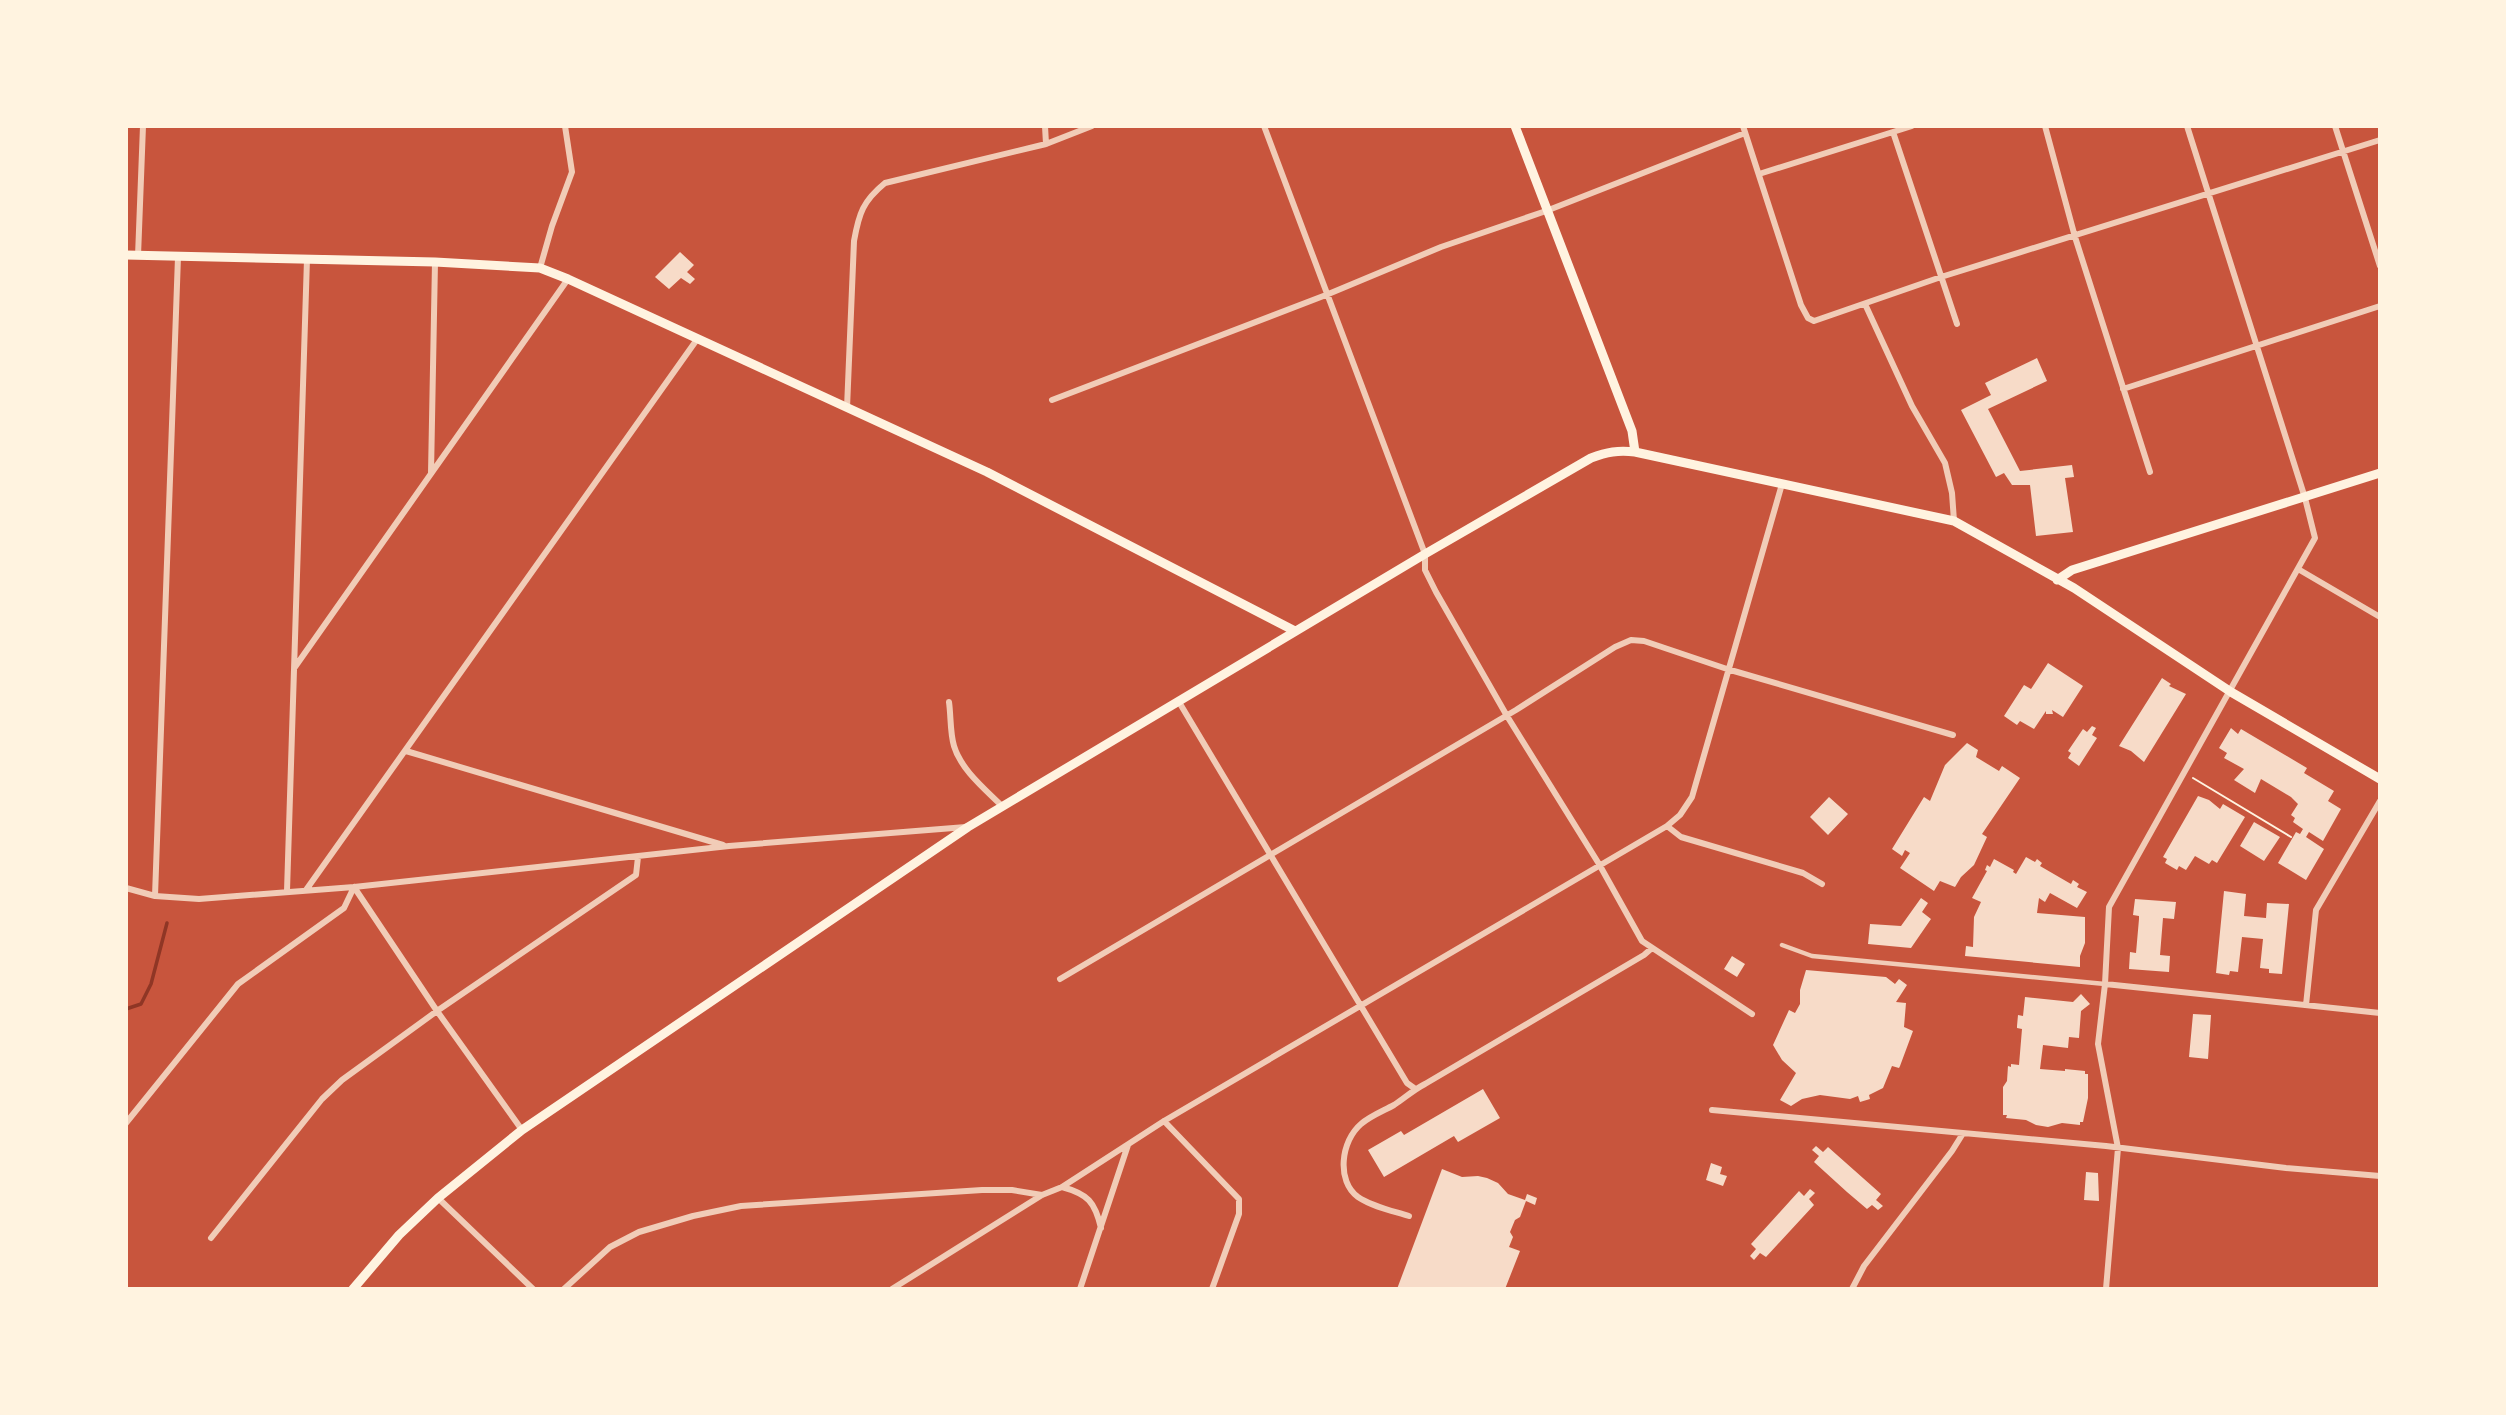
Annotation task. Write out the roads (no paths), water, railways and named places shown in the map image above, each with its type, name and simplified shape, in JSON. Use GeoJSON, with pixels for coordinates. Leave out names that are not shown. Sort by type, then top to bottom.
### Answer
{"type":"FeatureCollection","features":[{"type":"Feature","properties":{"kind":"main road"},"geometry":{"type":"LineString","coordinates":[[1515,126],[1632,430],[1635,452]]}},
{"type":"Feature","properties":{"kind":"main road"},"geometry":{"type":"LineString","coordinates":[[126,256],[435,262],[540,268],[987,472],[1295,631]]}},
{"type":"Feature","properties":{"kind":"main road"},"geometry":{"type":"LineString","coordinates":[[353,1289],[399,1236],[438,1198],[522,1130],[968,827],[1425,554],[1591,458],[1606,452],[1635,452],[1954,521],[2076,590],[2231,692],[2380,779]]}},
{"type":"Feature","properties":{"kind":"main road"},"geometry":{"type":"LineString","coordinates":[[2057,580],[2072,570],[2380,474]]}},
{"type":"Feature","properties":{"kind":"street"},"geometry":{"type":"LineString","coordinates":[[138,256],[142,126]]}},
{"type":"Feature","properties":{"kind":"street"},"geometry":{"type":"LineString","coordinates":[[540,268],[572,173],[565,126]]}},
{"type":"Feature","properties":{"kind":"street"},"geometry":{"type":"LineString","coordinates":[[1045,126],[1046,144]]}},
{"type":"Feature","properties":{"kind":"street"},"geometry":{"type":"LineString","coordinates":[[847,408],[854,241],[863,204],[885,183],[1046,144],[1091,126]]}},
{"type":"Feature","properties":{"kind":"street"},"geometry":{"type":"LineString","coordinates":[[1264,126],[1425,554],[1425,570],[1436,592],[1507,716],[1599,864],[1642,941],[1752,1014]]}},
{"type":"Feature","properties":{"kind":"street"},"geometry":{"type":"LineString","coordinates":[[1759,174],[1912,126]]}},
{"type":"Feature","properties":{"kind":"street"},"geometry":{"type":"LineString","coordinates":[[2045,126],[2075,237],[2150,472]]}},
{"type":"Feature","properties":{"kind":"street"},"geometry":{"type":"LineString","coordinates":[[2106,1289],[2118,1148],[2099,1049],[2109,907],[2315,538],[2258,345],[2187,126]]}},
{"type":"Feature","properties":{"kind":"street"},"geometry":{"type":"LineString","coordinates":[[2335,126],[2380,267]]}},
{"type":"Feature","properties":{"kind":"street"},"geometry":{"type":"LineString","coordinates":[[1052,400],[1326,296],[1441,247],[1546,211],[1744,130],[1801,305],[1808,318],[1814,321],[1941,278],[2380,140]]}},
{"type":"Feature","properties":{"kind":"street"},"geometry":{"type":"LineString","coordinates":[[1894,132],[1957,324]]}},
{"type":"Feature","properties":{"kind":"street"},"geometry":{"type":"LineString","coordinates":[[155,896],[177,257]]}},
{"type":"Feature","properties":{"kind":"street"},"geometry":{"type":"LineString","coordinates":[[287,891],[307,259]]}},
{"type":"Feature","properties":{"kind":"street"},"geometry":{"type":"LineString","coordinates":[[430,475],[435,262]]}},
{"type":"Feature","properties":{"kind":"street"},"geometry":{"type":"LineString","coordinates":[[294,668],[568,279]]}},
{"type":"Feature","properties":{"kind":"street"},"geometry":{"type":"LineString","coordinates":[[1865,304],[1912,406],[1945,463],[1952,493],[1954,521]]}},
{"type":"Feature","properties":{"kind":"street"},"geometry":{"type":"LineString","coordinates":[[2123,389],[2380,306]]}},
{"type":"Feature","properties":{"kind":"street"},"geometry":{"type":"LineString","coordinates":[[306,890],[698,338]]}},
{"type":"Feature","properties":{"kind":"street"},"geometry":{"type":"LineString","coordinates":[[892,1289],[1042,1195],[1062,1187],[1164,1121],[1667,826],[1680,815],[1692,797],[1782,484]]}},
{"type":"Feature","properties":{"kind":"street"},"geometry":{"type":"LineString","coordinates":[[2298,569],[2380,617]]}},
{"type":"Feature","properties":{"kind":"street"},"geometry":{"type":"LineString","coordinates":[[1060,979],[1507,716],[1615,647],[1631,640],[1644,640],[1727,668],[1953,734]]}},
{"type":"Feature","properties":{"kind":"street"},"geometry":{"type":"LineString","coordinates":[[949,702],[954,747],[972,776],[1003,807]]}},
{"type":"Feature","properties":{"kind":"street"},"geometry":{"type":"LineString","coordinates":[[1179,702],[1269,856],[1408,1083],[1414,1088]]}},
{"type":"Feature","properties":{"kind":"street"},"geometry":{"type":"LineString","coordinates":[[406,751],[729,846]]}},
{"type":"Feature","properties":{"kind":"street"},"geometry":{"type":"LineString","coordinates":[[2306,1005],[2316,910],[2380,801]]}},
{"type":"Feature","properties":{"kind":"street"},"geometry":{"type":"LineString","coordinates":[[1667,826],[1681,837],[1803,873],[1822,884]]}},
{"type":"Feature","properties":{"kind":"street"},"geometry":{"type":"LineString","coordinates":[[126,888],[155,896],[199,898],[354,887],[729,846],[968,827]]}},
{"type":"Feature","properties":{"kind":"street"},"geometry":{"type":"LineString","coordinates":[[211,1238],[322,1099],[342,1080],[437,1011],[636,875],[638,857]]}},
{"type":"Feature","properties":{"kind":"street"},"geometry":{"type":"LineString","coordinates":[[354,887],[437,1011],[522,1130]]}},
{"type":"Feature","properties":{"kind":"street"},"geometry":{"type":"LineString","coordinates":[[126,1123],[238,984],[344,908],[354,887]]}},
{"type":"Feature","properties":{"kind":"street"},"geometry":{"type":"LineString","coordinates":[[1782,945],[1812,956],[2380,1013]]}},
{"type":"Feature","properties":{"kind":"street"},"geometry":{"type":"LineString","coordinates":[[1409,1216],[1366,1201],[1352,1191],[1345,1178],[1343,1161],[1351,1139],[1360,1125],[1406,1097],[1414,1088],[1609,976],[1644,955],[1652,947]]}},
{"type":"Feature","properties":{"kind":"street"},"geometry":{"type":"LineString","coordinates":[[1712,1110],[2118,1148],[2380,1176]]}},
{"type":"Feature","properties":{"kind":"street"},"geometry":{"type":"LineString","coordinates":[[1164,1121],[1239,1199],[1239,1214],[1212,1289]]}},
{"type":"Feature","properties":{"kind":"street"},"geometry":{"type":"LineString","coordinates":[[1852,1289],[1864,1266],[1962,1135]]}},
{"type":"Feature","properties":{"kind":"street"},"geometry":{"type":"LineString","coordinates":[[1080,1289],[1128,1143]]}},
{"type":"Feature","properties":{"kind":"street"},"geometry":{"type":"LineString","coordinates":[[1062,1187],[1087,1198],[1097,1211],[1101,1229]]}},
{"type":"Feature","properties":{"kind":"street"},"geometry":{"type":"LineString","coordinates":[[564,1289],[610,1247],[639,1232],[671,1221],[729,1208],[982,1190],[1012,1190],[1042,1195]]}},
{"type":"Feature","properties":{"kind":"street"},"geometry":{"type":"LineString","coordinates":[[438,1198],[533,1289]]}},
{"type":"Feature","properties":{"kind":"waterway"},"geometry":{"type":"LineString","coordinates":[[126,1009],[141,1004],[151,984],[167,923]]}}]}
